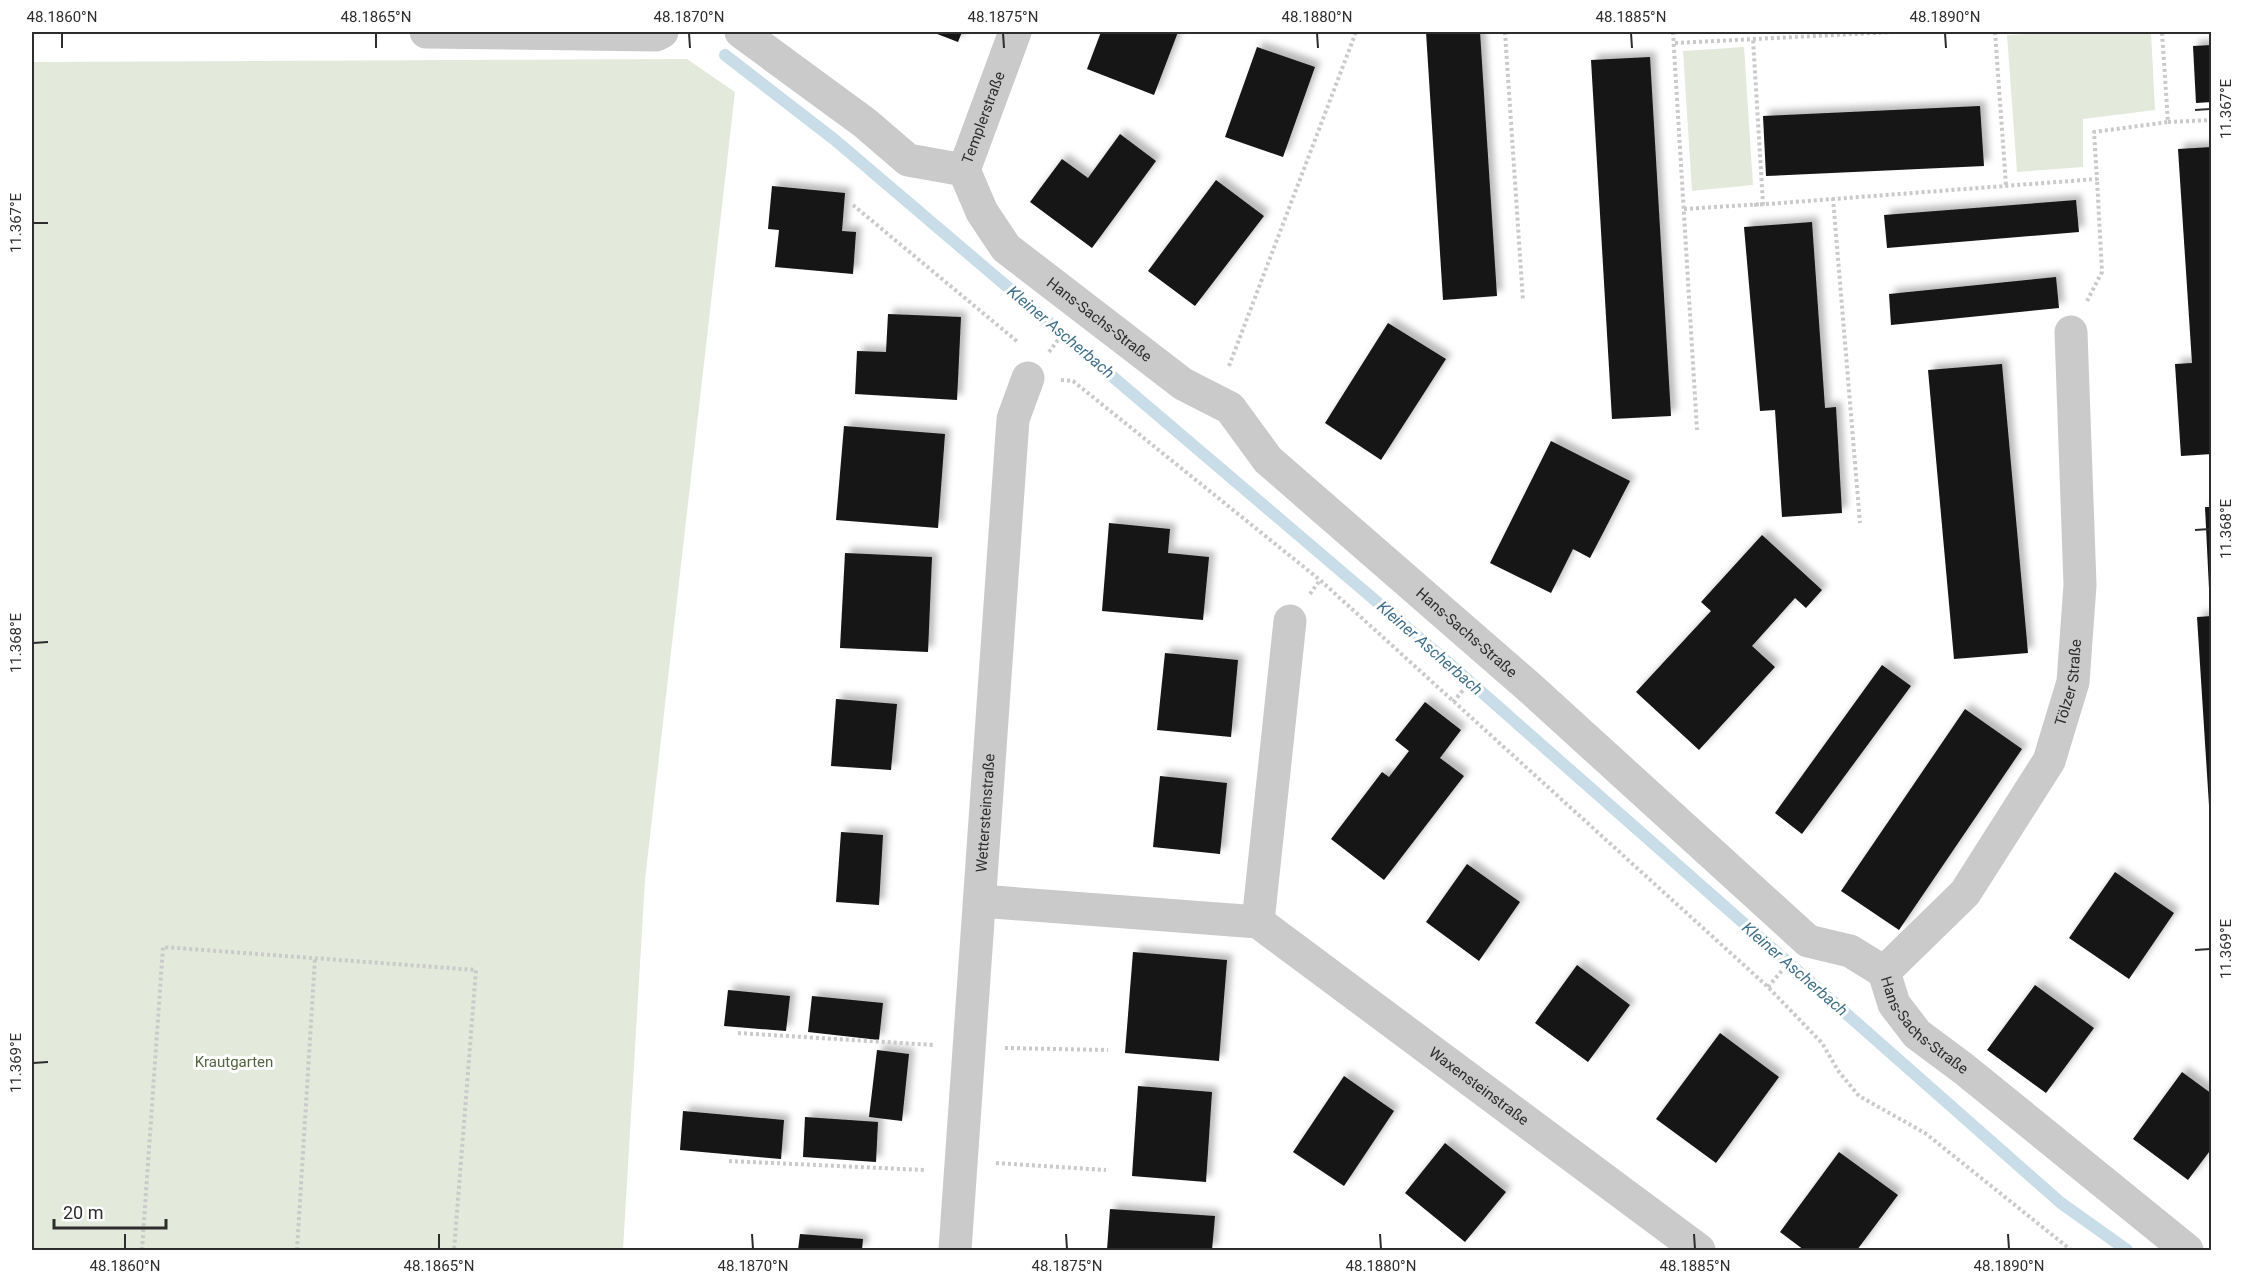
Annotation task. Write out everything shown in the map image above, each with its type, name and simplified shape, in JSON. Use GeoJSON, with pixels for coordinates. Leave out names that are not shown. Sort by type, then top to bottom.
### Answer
{"type":"FeatureCollection","features":[{"type":"Feature","properties":{"kind":"street"},"geometry":{"type":"LineString","coordinates":[[426,32],[656,34],[662,32]]}},
{"type":"Feature","properties":{"kind":"street"},"geometry":{"type":"LineString","coordinates":[[741,32],[865,123],[908,160],[964,170]]}},
{"type":"Feature","properties":{"kind":"street","name":"Templerstraße"},"geometry":{"type":"LineString","coordinates":[[964,170],[1015,32]]}},
{"type":"Feature","properties":{"kind":"street","name":"Hans-Sachs-Straße"},"geometry":{"type":"LineString","coordinates":[[964,170],[982,212],[1006,248],[1183,384],[1230,408],[1268,460],[1529,687],[1808,941],[1850,951],[1884,972],[1894,1004],[1917,1034],[1964,1069],[2187,1251]]}},
{"type":"Feature","properties":{"kind":"street","name":"Tölzer Straße"},"geometry":{"type":"LineString","coordinates":[[1884,972],[1965,893],[2049,761],[2073,682],[2080,585],[2071,332]]}},
{"type":"Feature","properties":{"kind":"street","name":"Wettersteinstraße"},"geometry":{"type":"LineString","coordinates":[[955,1251],[1013,419],[1028,378]]}},
{"type":"Feature","properties":{"kind":"street"},"geometry":{"type":"LineString","coordinates":[[980,901],[1258,922],[1290,621]]}},
{"type":"Feature","properties":{"kind":"street","name":"Waxensteinstraße"},"geometry":{"type":"LineString","coordinates":[[1258,922],[1699,1251]]}},
{"type":"Feature","properties":{"kind":"path"},"geometry":{"type":"LineString","coordinates":[[1215,401],[1356,32]]}},
{"type":"Feature","properties":{"kind":"path"},"geometry":{"type":"LineString","coordinates":[[1505,32],[1523,301]]}},
{"type":"Feature","properties":{"kind":"path"},"geometry":{"type":"LineString","coordinates":[[1673,32],[1697,430]]}},
{"type":"Feature","properties":{"kind":"path"},"geometry":{"type":"LineString","coordinates":[[1674,43],[1894,32]]}},
{"type":"Feature","properties":{"kind":"path"},"geometry":{"type":"LineString","coordinates":[[1995,32],[2006,185]]}},
{"type":"Feature","properties":{"kind":"path"},"geometry":{"type":"LineString","coordinates":[[2162,32],[2168,122]]}},
{"type":"Feature","properties":{"kind":"path"},"geometry":{"type":"LineString","coordinates":[[1754,39],[1763,204]]}},
{"type":"Feature","properties":{"kind":"path"},"geometry":{"type":"LineString","coordinates":[[2071,332],[2102,272],[2094,132],[2168,122],[2211,120]]}},
{"type":"Feature","properties":{"kind":"path"},"geometry":{"type":"LineString","coordinates":[[1684,209],[2097,179]]}},
{"type":"Feature","properties":{"kind":"path"},"geometry":{"type":"LineString","coordinates":[[1833,198],[1860,523]]}},
{"type":"Feature","properties":{"kind":"path"},"geometry":{"type":"LineString","coordinates":[[1754,205],[1763,204]]}},
{"type":"Feature","properties":{"kind":"path"},"geometry":{"type":"LineString","coordinates":[[853,205],[1023,346]]}},
{"type":"Feature","properties":{"kind":"path"},"geometry":{"type":"LineString","coordinates":[[1028,378],[1073,381],[1320,580],[1768,987],[1822,1043],[1839,1072],[1859,1096],[1925,1133],[2071,1251]]}},
{"type":"Feature","properties":{"kind":"path"},"geometry":{"type":"LineString","coordinates":[[1453,702],[1461,693]]}},
{"type":"Feature","properties":{"kind":"path"},"geometry":{"type":"LineString","coordinates":[[142,1251],[163,947],[476,970],[454,1251]]}},
{"type":"Feature","properties":{"kind":"path"},"geometry":{"type":"LineString","coordinates":[[297,1251],[315,958]]}},
{"type":"Feature","properties":{"kind":"path"},"geometry":{"type":"LineString","coordinates":[[1768,987],[1779,975]]}},
{"type":"Feature","properties":{"kind":"path"},"geometry":{"type":"LineString","coordinates":[[738,1033],[970,1047],[1108,1050]]}},
{"type":"Feature","properties":{"kind":"path"},"geometry":{"type":"LineString","coordinates":[[729,1161],[1106,1170]]}},
{"type":"Feature","properties":{"kind":"green space"},"geometry":{"type":"Polygon","coordinates":[[[2151,32],[2155,110],[2083,119],[2083,167],[2017,172],[2007,35],[2151,32]]]}},
{"type":"Feature","properties":{"kind":"green space"},"geometry":{"type":"Polygon","coordinates":[[[1744,47],[1753,185],[1692,191],[1683,51],[1744,47]]]}},
{"type":"Feature","properties":{"kind":"green space","name":"Krautgarten"},"geometry":{"type":"Polygon","coordinates":[[[687,59],[735,92],[645,880],[623,1250],[32,1250],[32,62],[687,59]]]}},
{"type":"Feature","properties":{"kind":"building"},"geometry":{"type":"Polygon","coordinates":[[[932,32],[962,32],[958,42],[932,32]]]}},
{"type":"Feature","properties":{"kind":"building"},"geometry":{"type":"Polygon","coordinates":[[[1101,32],[1178,32],[1154,95],[1087,69],[1101,32]]]}},
{"type":"Feature","properties":{"kind":"building"},"geometry":{"type":"Polygon","coordinates":[[[1426,32],[1480,32],[1497,296],[1443,300],[1426,32]]]}},
{"type":"Feature","properties":{"kind":"building"},"geometry":{"type":"Polygon","coordinates":[[[2212,45],[2212,102],[2196,103],[2193,46],[2212,45]]]}},
{"type":"Feature","properties":{"kind":"building"},"geometry":{"type":"Polygon","coordinates":[[[1257,47],[1315,67],[1283,157],[1225,137],[1257,47]]]}},
{"type":"Feature","properties":{"kind":"building"},"geometry":{"type":"Polygon","coordinates":[[[1650,57],[1671,416],[1612,419],[1591,60],[1650,57]]]}},
{"type":"Feature","properties":{"kind":"building"},"geometry":{"type":"Polygon","coordinates":[[[1980,106],[1984,166],[1766,176],[1763,116],[1980,106]]]}},
{"type":"Feature","properties":{"kind":"building"},"geometry":{"type":"Polygon","coordinates":[[[1120,134],[1156,161],[1092,248],[1030,202],[1062,159],[1088,178],[1120,134]]]}},
{"type":"Feature","properties":{"kind":"building"},"geometry":{"type":"Polygon","coordinates":[[[2212,147],[2212,454],[2181,456],[2175,364],[2192,363],[2178,149],[2212,147]]]}},
{"type":"Feature","properties":{"kind":"building"},"geometry":{"type":"Polygon","coordinates":[[[1216,180],[1264,216],[1195,306],[1148,271],[1216,180]]]}},
{"type":"Feature","properties":{"kind":"building"},"geometry":{"type":"Polygon","coordinates":[[[772,186],[845,193],[842,231],[856,232],[853,274],[775,267],[779,230],[768,229],[772,186]]]}},
{"type":"Feature","properties":{"kind":"building"},"geometry":{"type":"Polygon","coordinates":[[[2076,200],[2079,232],[1887,248],[1884,215],[2076,200]]]}},
{"type":"Feature","properties":{"kind":"building"},"geometry":{"type":"Polygon","coordinates":[[[1812,222],[1825,408],[1836,407],[1842,513],[1782,517],[1775,410],[1760,411],[1744,227],[1812,222]]]}},
{"type":"Feature","properties":{"kind":"building"},"geometry":{"type":"Polygon","coordinates":[[[2056,277],[2059,308],[1891,325],[1889,294],[2056,277]]]}},
{"type":"Feature","properties":{"kind":"building"},"geometry":{"type":"Polygon","coordinates":[[[888,314],[961,317],[957,400],[855,394],[857,351],[886,352],[888,314]]]}},
{"type":"Feature","properties":{"kind":"building"},"geometry":{"type":"Polygon","coordinates":[[[1388,323],[1446,359],[1381,460],[1325,423],[1388,323]]]}},
{"type":"Feature","properties":{"kind":"building"},"geometry":{"type":"Polygon","coordinates":[[[2002,364],[2028,653],[1954,659],[1928,370],[2002,364]]]}},
{"type":"Feature","properties":{"kind":"building"},"geometry":{"type":"Polygon","coordinates":[[[844,426],[945,434],[938,528],[836,520],[844,426]]]}},
{"type":"Feature","properties":{"kind":"building"},"geometry":{"type":"Polygon","coordinates":[[[1551,441],[1630,481],[1590,558],[1573,549],[1551,593],[1490,563],[1551,441]]]}},
{"type":"Feature","properties":{"kind":"building"},"geometry":{"type":"Polygon","coordinates":[[[2205,507],[2212,507],[2212,609],[2210,609],[2205,507]]]}},
{"type":"Feature","properties":{"kind":"building"},"geometry":{"type":"Polygon","coordinates":[[[1109,523],[1170,529],[1168,553],[1209,557],[1203,620],[1102,611],[1109,523]]]}},
{"type":"Feature","properties":{"kind":"building"},"geometry":{"type":"Polygon","coordinates":[[[1762,535],[1822,590],[1806,608],[1795,598],[1752,646],[1775,667],[1699,750],[1636,692],[1711,611],[1701,602],[1762,535]]]}},
{"type":"Feature","properties":{"kind":"building"},"geometry":{"type":"Polygon","coordinates":[[[845,553],[932,557],[928,652],[840,648],[845,553]]]}},
{"type":"Feature","properties":{"kind":"building"},"geometry":{"type":"Polygon","coordinates":[[[2212,616],[2212,821],[2210,821],[2197,617],[2212,616]]]}},
{"type":"Feature","properties":{"kind":"building"},"geometry":{"type":"Polygon","coordinates":[[[1165,653],[1238,660],[1231,737],[1157,730],[1165,653]]]}},
{"type":"Feature","properties":{"kind":"building"},"geometry":{"type":"Polygon","coordinates":[[[1882,665],[1911,686],[1802,834],[1775,813],[1882,665]]]}},
{"type":"Feature","properties":{"kind":"building"},"geometry":{"type":"Polygon","coordinates":[[[836,699],[897,704],[891,770],[831,766],[836,699]]]}},
{"type":"Feature","properties":{"kind":"building"},"geometry":{"type":"Polygon","coordinates":[[[1425,702],[1461,730],[1440,758],[1464,776],[1384,880],[1331,839],[1382,772],[1389,777],[1409,751],[1395,740],[1425,702]]]}},
{"type":"Feature","properties":{"kind":"building"},"geometry":{"type":"Polygon","coordinates":[[[1965,709],[2022,749],[1899,930],[1841,891],[1965,709]]]}},
{"type":"Feature","properties":{"kind":"building"},"geometry":{"type":"Polygon","coordinates":[[[1160,776],[1227,783],[1220,854],[1153,847],[1160,776]]]}},
{"type":"Feature","properties":{"kind":"building"},"geometry":{"type":"Polygon","coordinates":[[[841,832],[883,835],[879,905],[836,902],[841,832]]]}},
{"type":"Feature","properties":{"kind":"building"},"geometry":{"type":"Polygon","coordinates":[[[1467,864],[1520,902],[1479,961],[1426,922],[1467,864]]]}},
{"type":"Feature","properties":{"kind":"building"},"geometry":{"type":"Polygon","coordinates":[[[2115,872],[2174,913],[2129,979],[2069,938],[2115,872]]]}},
{"type":"Feature","properties":{"kind":"building"},"geometry":{"type":"Polygon","coordinates":[[[1133,952],[1227,960],[1219,1061],[1125,1053],[1133,952]]]}},
{"type":"Feature","properties":{"kind":"building"},"geometry":{"type":"Polygon","coordinates":[[[1577,965],[1630,1005],[1588,1062],[1535,1023],[1577,965]]]}},
{"type":"Feature","properties":{"kind":"building"},"geometry":{"type":"Polygon","coordinates":[[[2035,985],[2094,1028],[2046,1093],[1987,1050],[2035,985]]]}},
{"type":"Feature","properties":{"kind":"building"},"geometry":{"type":"Polygon","coordinates":[[[728,990],[790,996],[786,1031],[724,1026],[728,990]]]}},
{"type":"Feature","properties":{"kind":"building"},"geometry":{"type":"Polygon","coordinates":[[[812,996],[883,1003],[879,1040],[808,1032],[812,996]]]}},
{"type":"Feature","properties":{"kind":"building"},"geometry":{"type":"Polygon","coordinates":[[[1720,1033],[1779,1077],[1716,1163],[1656,1119],[1720,1033]]]}},
{"type":"Feature","properties":{"kind":"building"},"geometry":{"type":"Polygon","coordinates":[[[877,1050],[909,1054],[902,1121],[869,1117],[877,1050]]]}},
{"type":"Feature","properties":{"kind":"building"},"geometry":{"type":"Polygon","coordinates":[[[2182,1072],[2212,1094],[2212,1148],[2188,1180],[2133,1139],[2182,1072]]]}},
{"type":"Feature","properties":{"kind":"building"},"geometry":{"type":"Polygon","coordinates":[[[1344,1076],[1394,1111],[1344,1186],[1293,1152],[1344,1076]]]}},
{"type":"Feature","properties":{"kind":"building"},"geometry":{"type":"Polygon","coordinates":[[[1138,1086],[1212,1092],[1206,1182],[1132,1176],[1138,1086]]]}},
{"type":"Feature","properties":{"kind":"building"},"geometry":{"type":"Polygon","coordinates":[[[683,1111],[784,1120],[781,1159],[680,1150],[683,1111]]]}},
{"type":"Feature","properties":{"kind":"building"},"geometry":{"type":"Polygon","coordinates":[[[805,1117],[878,1122],[876,1162],[803,1157],[805,1117]]]}},
{"type":"Feature","properties":{"kind":"building"},"geometry":{"type":"Polygon","coordinates":[[[1445,1143],[1506,1192],[1465,1242],[1405,1193],[1445,1143]]]}},
{"type":"Feature","properties":{"kind":"building"},"geometry":{"type":"Polygon","coordinates":[[[1839,1152],[1898,1195],[1857,1250],[1804,1250],[1780,1232],[1839,1152]]]}},
{"type":"Feature","properties":{"kind":"building"},"geometry":{"type":"Polygon","coordinates":[[[1110,1209],[1215,1216],[1212,1250],[1107,1250],[1110,1209]]]}},
{"type":"Feature","properties":{"kind":"building"},"geometry":{"type":"Polygon","coordinates":[[[800,1234],[863,1239],[862,1250],[798,1250],[800,1234]]]}},
{"type":"Feature","properties":{"kind":"waterway","name":"Kleiner Ascherbach"},"geometry":{"type":"LineString","coordinates":[[725,55],[835,140],[1451,665],[2061,1203],[2127,1250]]}}]}
